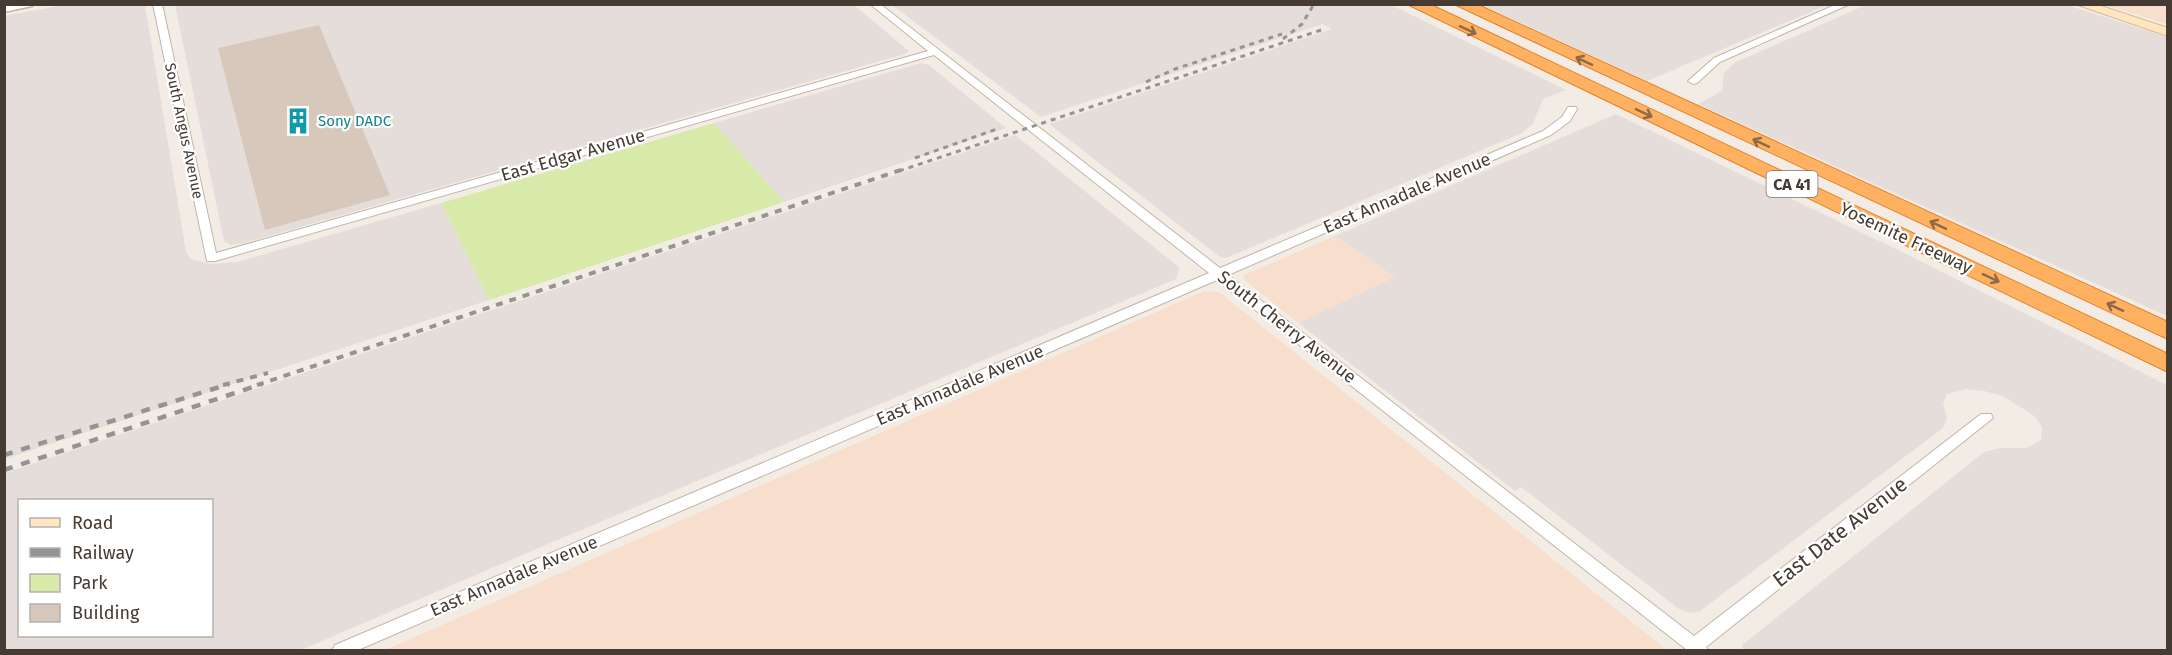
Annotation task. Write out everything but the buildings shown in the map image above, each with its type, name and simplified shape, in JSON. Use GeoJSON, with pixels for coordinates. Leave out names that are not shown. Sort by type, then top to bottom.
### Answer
{"type":"FeatureCollection","features":[{"type":"Feature","properties":{"kind":"highway","name":"Yosemite Freeway"},"geometry":{"type":"LineString","coordinates":[[1415,4],[2168,364]]}},
{"type":"Feature","properties":{"kind":"highway","name":"Yosemite Freeway"},"geometry":{"type":"LineString","coordinates":[[1462,4],[2168,332]]}},
{"type":"Feature","properties":{"kind":"main road"},"geometry":{"type":"LineString","coordinates":[[2080,4],[2168,33]]}},
{"type":"Feature","properties":{"kind":"main road"},"geometry":{"type":"LineString","coordinates":[[2097,4],[2168,27]]}},
{"type":"Feature","properties":{"kind":"street"},"geometry":{"type":"LineString","coordinates":[[4,9],[28,4]]}},
{"type":"Feature","properties":{"kind":"street","name":"South Angus Avenue"},"geometry":{"type":"LineString","coordinates":[[157,4],[211,258]]}},
{"type":"Feature","properties":{"kind":"street","name":"South Cherry Avenue"},"geometry":{"type":"LineString","coordinates":[[874,4],[1696,649]]}},
{"type":"Feature","properties":{"kind":"street"},"geometry":{"type":"LineString","coordinates":[[1693,81],[1717,60],[1846,4]]}},
{"type":"Feature","properties":{"kind":"street","name":"East Edgar Avenue"},"geometry":{"type":"LineString","coordinates":[[211,258],[935,52]]}},
{"type":"Feature","properties":{"kind":"street","name":"East Annadale Avenue"},"geometry":{"type":"LineString","coordinates":[[341,651],[1546,133],[1566,119],[1572,109]]}},
{"type":"Feature","properties":{"kind":"street","name":"East Date Avenue"},"geometry":{"type":"LineString","coordinates":[[1696,649],[1986,418]]}},
{"type":"Feature","properties":{"kind":"shaded area"},"geometry":{"type":"Polygon","coordinates":[[[1868,4],[2067,5],[2167,37],[2167,316],[1698,104],[1722,91],[1724,73],[1734,63],[1868,4]]]}},
{"type":"Feature","properties":{"kind":"shaded area"},"geometry":{"type":"Polygon","coordinates":[[[65,5],[145,5],[186,252],[191,259],[210,264],[237,262],[441,203],[489,300],[5,459],[4,16],[65,5]]]}},
{"type":"Feature","properties":{"kind":"shaded area"},"geometry":{"type":"Polygon","coordinates":[[[175,5],[854,5],[909,51],[231,245],[224,241],[175,5]]]}},
{"type":"Feature","properties":{"kind":"shaded area"},"geometry":{"type":"Polygon","coordinates":[[[892,5],[1391,5],[1566,90],[1543,99],[1533,124],[1522,133],[1226,258],[1220,257],[1049,124],[1332,29],[1323,24],[1041,117],[892,5]]]}},
{"type":"Feature","properties":{"kind":"shaded area"},"geometry":{"type":"Polygon","coordinates":[[[1482,5],[1827,5],[1647,81],[1482,5]]]}},
{"type":"Feature","properties":{"kind":"shaded area"},"geometry":{"type":"Polygon","coordinates":[[[2106,5],[2167,5],[2167,24],[2106,5]]]}},
{"type":"Feature","properties":{"kind":"shaded area"},"geometry":{"type":"Polygon","coordinates":[[[921,63],[929,65],[1006,128],[784,202],[714,123],[921,63]]]}},
{"type":"Feature","properties":{"kind":"shaded area"},"geometry":{"type":"Polygon","coordinates":[[[1616,114],[1904,253],[2167,385],[2167,650],[1743,650],[1742,645],[1984,452],[2000,448],[2027,448],[2041,440],[2042,427],[2033,415],[2003,396],[1966,389],[1947,394],[1943,403],[1947,418],[1943,428],[1700,611],[1690,613],[1679,609],[1521,487],[1515,491],[1298,323],[1395,277],[1335,236],[1616,114]]]}},
{"type":"Feature","properties":{"kind":"shaded area"},"geometry":{"type":"Polygon","coordinates":[[[1015,135],[1179,267],[1176,279],[301,650],[5,650],[5,473],[1015,135]]]}},
{"type":"Feature","properties":{"kind":"shaded area"},"geometry":{"type":"Polygon","coordinates":[[[1335,236],[1395,277],[1298,323],[1244,279],[1244,275],[1335,236]]]}},
{"type":"Feature","properties":{"kind":"shaded area"},"geometry":{"type":"Polygon","coordinates":[[[1204,291],[1219,292],[1667,650],[385,650],[1204,291]]]}},
{"type":"Feature","properties":{"kind":"green space"},"geometry":{"type":"Polygon","coordinates":[[[714,123],[784,202],[489,300],[441,203],[714,123]]]}},
{"type":"Feature","properties":{"kind":"railway"},"geometry":{"type":"LineString","coordinates":[[1283,39],[1302,24],[1314,4]]}},
{"type":"Feature","properties":{"kind":"railway"},"geometry":{"type":"LineString","coordinates":[[899,171],[1324,29]]}},
{"type":"Feature","properties":{"kind":"railway"},"geometry":{"type":"LineString","coordinates":[[1146,82],[1175,69],[1282,34]]}},
{"type":"Feature","properties":{"kind":"railway"},"geometry":{"type":"LineString","coordinates":[[915,158],[1000,128]]}},
{"type":"Feature","properties":{"kind":"railway"},"geometry":{"type":"LineString","coordinates":[[257,385],[904,169]]}},
{"type":"Feature","properties":{"kind":"railway"},"geometry":{"type":"LineString","coordinates":[[223,385],[268,373]]}},
{"type":"Feature","properties":{"kind":"railway"},"geometry":{"type":"LineString","coordinates":[[4,455],[229,384]]}},
{"type":"Feature","properties":{"kind":"railway"},"geometry":{"type":"LineString","coordinates":[[4,470],[262,384]]}},
{"type":"Feature","properties":{"kind":"place","name":"Sony DADC"},"geometry":{"type":"Point","coordinates":[298,121]}}]}
